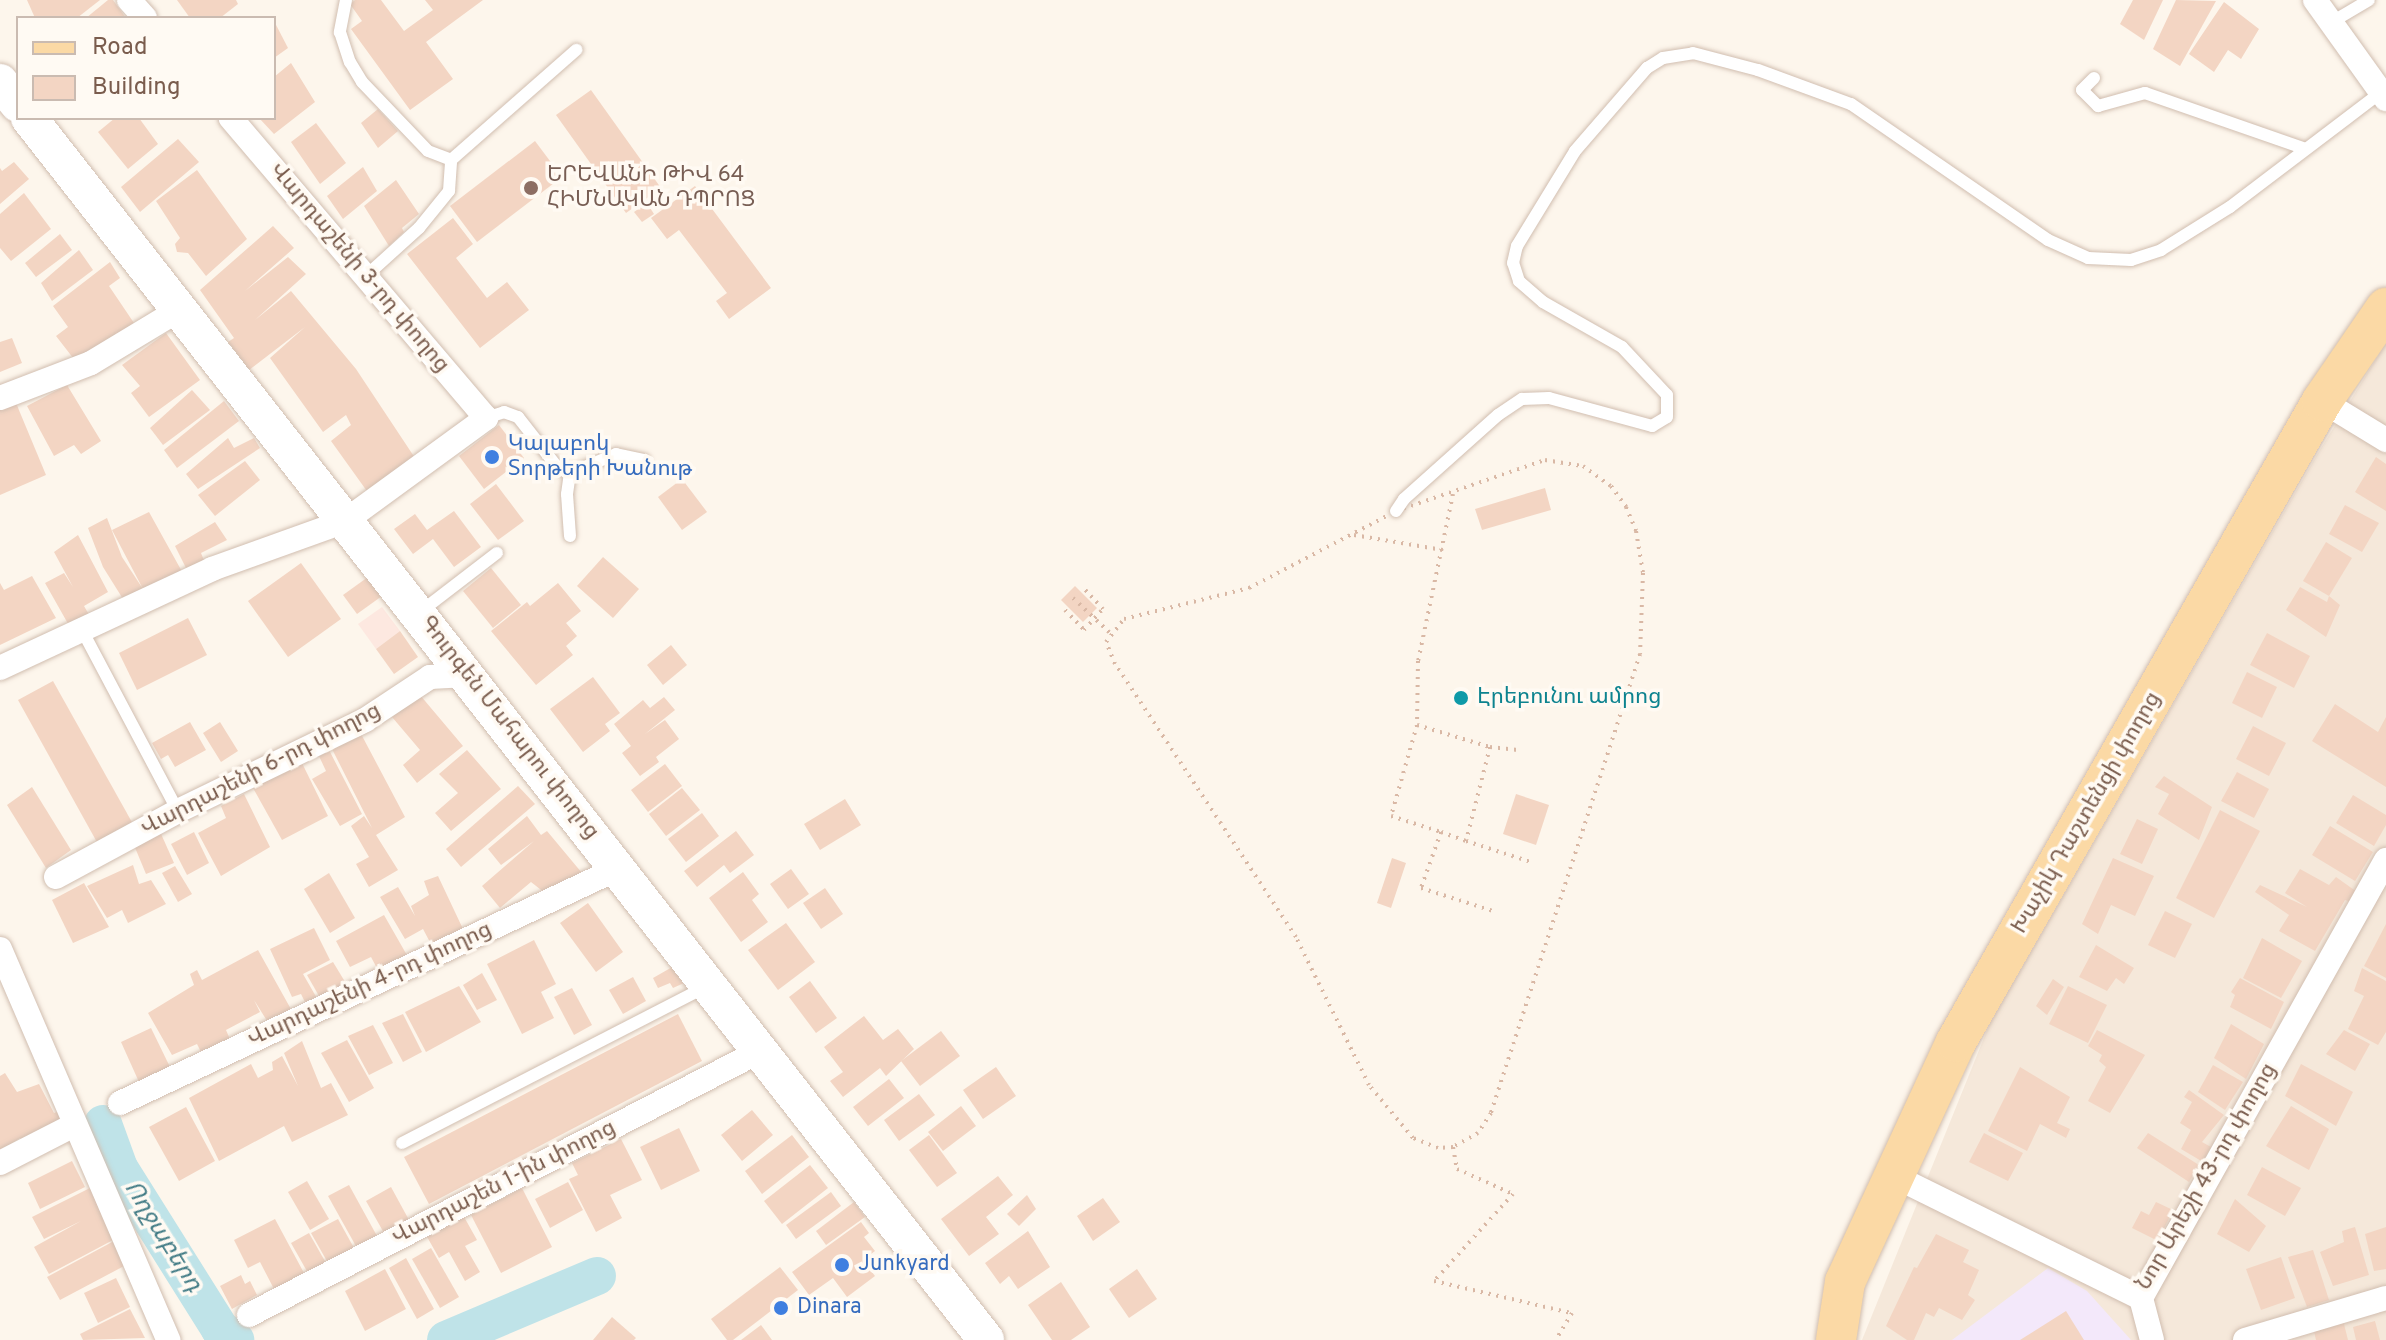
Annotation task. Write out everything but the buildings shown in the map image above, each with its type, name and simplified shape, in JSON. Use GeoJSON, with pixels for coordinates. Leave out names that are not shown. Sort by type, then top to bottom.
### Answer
{"type":"FeatureCollection","features":[{"type":"Feature","properties":{"kind":"main road","name":"Գուրգեն Մահարու փողոց"},"geometry":{"type":"LineString","coordinates":[[28,120],[619,868],[986,1340]]}},
{"type":"Feature","properties":{"kind":"main road","name":"Խաչիկ Դաշտենցի փողոց"},"geometry":{"type":"LineString","coordinates":[[1836,1340],[1845,1282],[1956,1042],[2322,401],[2386,308]]}},
{"type":"Feature","properties":{"kind":"street"},"geometry":{"type":"LineString","coordinates":[[129,0],[143,16]]}},
{"type":"Feature","properties":{"kind":"street"},"geometry":{"type":"LineString","coordinates":[[2315,0],[2383,96]]}},
{"type":"Feature","properties":{"kind":"street","name":"Վարդաշենի 3-րդ փողոց"},"geometry":{"type":"LineString","coordinates":[[233,120],[486,418]]}},
{"type":"Feature","properties":{"kind":"street"},"geometry":{"type":"LineString","coordinates":[[0,398],[91,363],[179,310]]}},
{"type":"Feature","properties":{"kind":"street"},"geometry":{"type":"LineString","coordinates":[[2322,401],[2386,440]]}},
{"type":"Feature","properties":{"kind":"street"},"geometry":{"type":"LineString","coordinates":[[0,668],[212,569],[345,521],[486,418]]}},
{"type":"Feature","properties":{"kind":"street","name":"Վարդաշենի 6-րդ փողոց"},"geometry":{"type":"LineString","coordinates":[[56,877],[178,811],[365,720],[430,677],[467,675]]}},
{"type":"Feature","properties":{"kind":"street","name":"Նոր Արեշի 43-րդ փողոց"},"geometry":{"type":"LineString","coordinates":[[1892,1175],[2141,1298],[2386,860]]}},
{"type":"Feature","properties":{"kind":"street","name":"Վարդաշենի 4-րդ փողոց"},"geometry":{"type":"LineString","coordinates":[[120,1103],[619,868]]}},
{"type":"Feature","properties":{"kind":"street"},"geometry":{"type":"LineString","coordinates":[[0,949],[168,1340]]}},
{"type":"Feature","properties":{"kind":"street","name":"Վարդաշեն 1-ին փողոց"},"geometry":{"type":"LineString","coordinates":[[249,1315],[760,1051]]}},
{"type":"Feature","properties":{"kind":"street"},"geometry":{"type":"LineString","coordinates":[[0,1163],[74,1125]]}},
{"type":"Feature","properties":{"kind":"street"},"geometry":{"type":"LineString","coordinates":[[2141,1298],[2152,1340]]}},
{"type":"Feature","properties":{"kind":"street"},"geometry":{"type":"LineString","coordinates":[[2245,1340],[2386,1298]]}},
{"type":"Feature","properties":{"kind":"lane"},"geometry":{"type":"LineString","coordinates":[[346,0],[340,32],[350,62],[362,82],[428,151],[451,160]]}},
{"type":"Feature","properties":{"kind":"lane"},"geometry":{"type":"LineString","coordinates":[[2330,23],[2369,0]]}},
{"type":"Feature","properties":{"kind":"lane"},"geometry":{"type":"LineString","coordinates":[[367,275],[419,228],[449,191],[451,160],[576,50]]}},
{"type":"Feature","properties":{"kind":"lane"},"geometry":{"type":"LineString","coordinates":[[1396,511],[1404,499],[1498,415],[1522,399],[1549,398],[1652,426],[1667,417],[1667,395],[1622,347],[1543,302],[1519,281],[1513,263],[1517,246],[1575,151],[1647,68],[1663,58],[1693,53],[1758,70],[1851,104],[2048,240],[2088,258],[2131,260],[2161,250],[2230,207],[2383,96]]}},
{"type":"Feature","properties":{"kind":"lane"},"geometry":{"type":"LineString","coordinates":[[2094,78],[2082,90],[2098,106],[2145,93],[2306,149]]}},
{"type":"Feature","properties":{"kind":"lane"},"geometry":{"type":"LineString","coordinates":[[486,418],[504,412],[518,417],[558,468],[570,473],[616,454],[644,460]]}},
{"type":"Feature","properties":{"kind":"lane"},"geometry":{"type":"LineString","coordinates":[[570,473],[567,494],[570,536]]}},
{"type":"Feature","properties":{"kind":"lane"},"geometry":{"type":"LineString","coordinates":[[418,614],[497,553]]}},
{"type":"Feature","properties":{"kind":"lane"},"geometry":{"type":"LineString","coordinates":[[82,630],[178,811]]}},
{"type":"Feature","properties":{"kind":"lane"},"geometry":{"type":"LineString","coordinates":[[402,1143],[709,985]]}},
{"type":"Feature","properties":{"kind":"path"},"geometry":{"type":"LineString","coordinates":[[1545,460],[1583,466],[1611,486],[1626,507],[1636,531],[1643,573],[1640,654],[1491,1113],[1478,1133],[1453,1147],[1438,1148],[1413,1138],[1369,1085],[1296,937],[1115,664],[1106,642],[1124,619],[1249,588],[1396,511],[1453,494],[1545,460]]}},
{"type":"Feature","properties":{"kind":"path"},"geometry":{"type":"LineString","coordinates":[[1453,494],[1418,661],[1417,725],[1391,816],[1534,863]]}},
{"type":"Feature","properties":{"kind":"path"},"geometry":{"type":"LineString","coordinates":[[1351,535],[1443,550]]}},
{"type":"Feature","properties":{"kind":"path"},"geometry":{"type":"LineString","coordinates":[[1065,610],[1084,630],[1103,609],[1085,590]]}},
{"type":"Feature","properties":{"kind":"path"},"geometry":{"type":"LineString","coordinates":[[1073,598],[1110,633]]}},
{"type":"Feature","properties":{"kind":"path"},"geometry":{"type":"LineString","coordinates":[[1417,725],[1490,747],[1518,750]]}},
{"type":"Feature","properties":{"kind":"path"},"geometry":{"type":"LineString","coordinates":[[1466,841],[1490,747]]}},
{"type":"Feature","properties":{"kind":"path"},"geometry":{"type":"LineString","coordinates":[[1441,832],[1421,888],[1493,911]]}},
{"type":"Feature","properties":{"kind":"path"},"geometry":{"type":"LineString","coordinates":[[1453,1147],[1457,1169],[1513,1194],[1434,1281],[1572,1313],[1556,1340]]}},
{"type":"Feature","properties":{"kind":"shaded area"},"geometry":{"type":"Polygon","coordinates":[[[2386,343],[2386,1340],[1862,1340],[1990,1023],[2318,453],[2386,343]]]}},
{"type":"Feature","properties":{"kind":"shaded area"},"geometry":{"type":"Polygon","coordinates":[[[382,607],[400,631],[376,649],[358,624],[382,607]]]}},
{"type":"Feature","properties":{"kind":"shaded area"},"geometry":{"type":"Polygon","coordinates":[[[2048,1268],[2087,1291],[2131,1340],[1952,1340],[2048,1268]]]}},
{"type":"Feature","properties":{"kind":"waterway","name":"Ողջաբերդ"},"geometry":{"type":"LineString","coordinates":[[103,1124],[119,1168],[220,1329],[235,1340]]}},
{"type":"Feature","properties":{"kind":"waterway","name":"Ողջաբերդ"},"geometry":{"type":"LineString","coordinates":[[446,1340],[597,1276]]}},
{"type":"Feature","properties":{"kind":"place","name":"ԵՐԵՎԱՆԻ ԹԻՎ 64 ՀԻՄՆԱԿԱՆ ԴՊՐՈՑ"},"geometry":{"type":"Point","coordinates":[531,188]}},
{"type":"Feature","properties":{"kind":"place","name":"Կալաբոկ Տորթերի Խանութ"},"geometry":{"type":"Point","coordinates":[492,457]}},
{"type":"Feature","properties":{"kind":"place","name":"Էրեբունու ամրոց"},"geometry":{"type":"Point","coordinates":[1461,698]}},
{"type":"Feature","properties":{"kind":"place","name":"Junkyard"},"geometry":{"type":"Point","coordinates":[842,1265]}},
{"type":"Feature","properties":{"kind":"place","name":"Dinara"},"geometry":{"type":"Point","coordinates":[781,1308]}}]}
